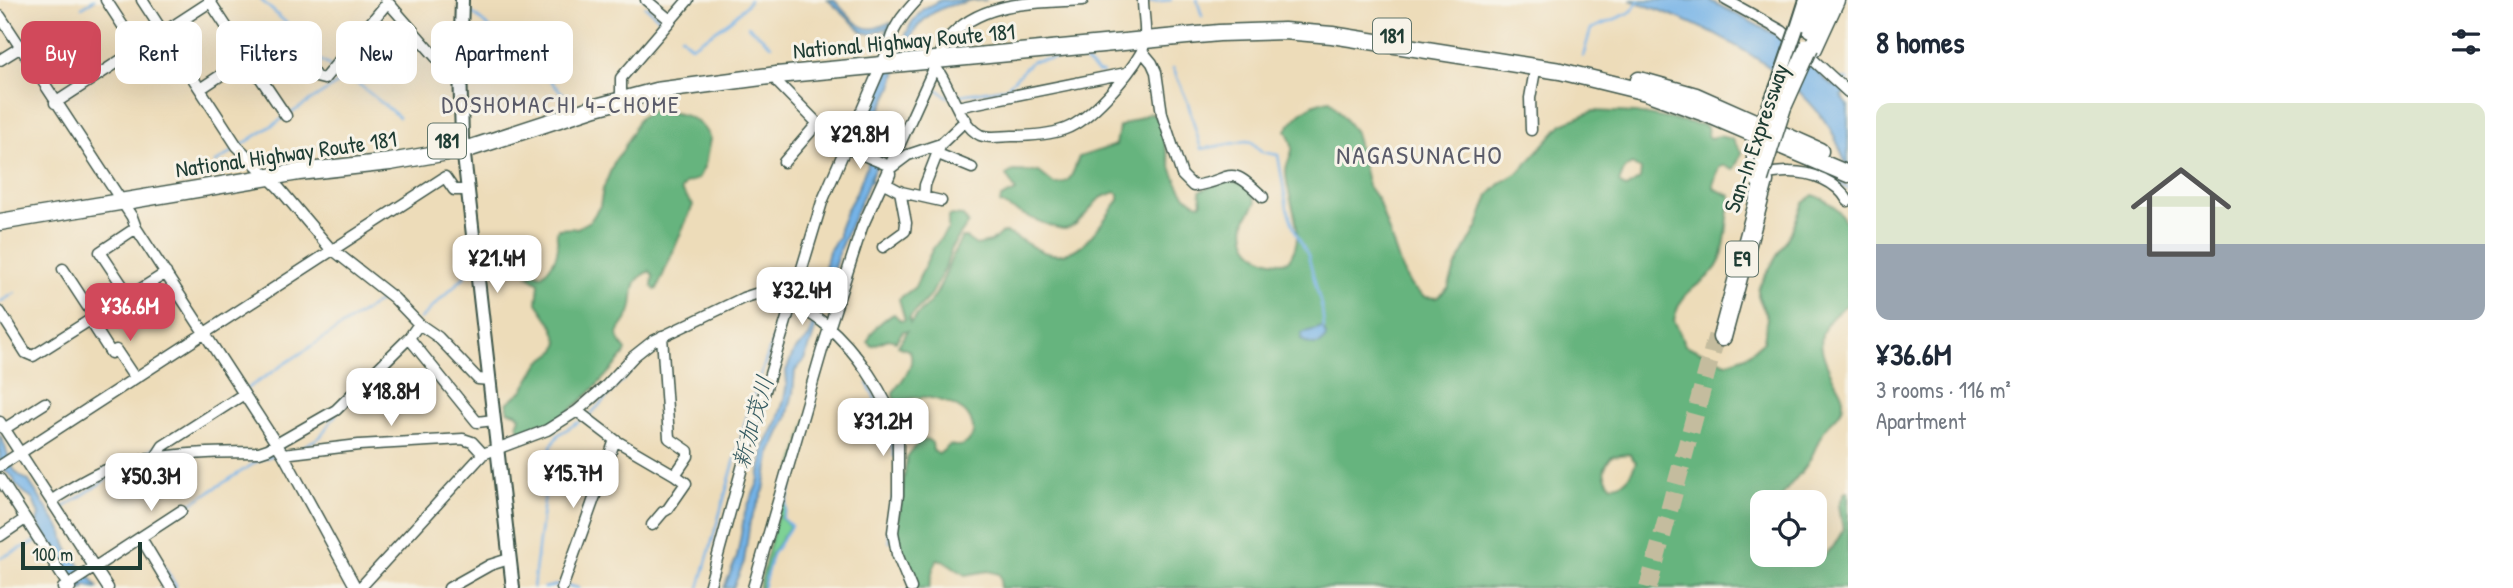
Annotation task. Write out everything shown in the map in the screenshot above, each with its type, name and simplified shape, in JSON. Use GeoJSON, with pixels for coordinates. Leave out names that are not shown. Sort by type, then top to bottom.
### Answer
{"type":"FeatureCollection","features":[{"type":"Feature","properties":{"kind":"highway"},"geometry":{"type":"LineString","coordinates":[[1806,42],[1821,0]]}},
{"type":"Feature","properties":{"kind":"highway","name":"San-In Expressway"},"geometry":{"type":"LineString","coordinates":[[1719,336],[1782,107],[1806,42],[1833,0]]}},
{"type":"Feature","properties":{"kind":"highway","name":"National Highway Route 181"},"geometry":{"type":"LineString","coordinates":[[0,222],[120,198],[391,152],[463,143],[674,81],[1143,41],[1227,23],[1304,23],[1620,76],[1696,96],[1759,131],[1827,159],[1848,163]]}},
{"type":"Feature","properties":{"kind":"highway","name":"San-In Expressway"},"geometry":{"type":"LineString","coordinates":[[1762,180],[1806,42]]}},
{"type":"Feature","properties":{"kind":"highway","name":"National Highway Route 181"},"geometry":{"type":"LineString","coordinates":[[1827,159],[1848,174]]}},
{"type":"Feature","properties":{"kind":"highway","name":"National Highway Route 181"},"geometry":{"type":"LineString","coordinates":[[0,214],[120,198]]}},
{"type":"Feature","properties":{"kind":"main road"},"geometry":{"type":"LineString","coordinates":[[461,21],[462,0]]}},
{"type":"Feature","properties":{"kind":"main road"},"geometry":{"type":"LineString","coordinates":[[1759,131],[1777,86],[1806,42],[1806,0]]}},
{"type":"Feature","properties":{"kind":"main road"},"geometry":{"type":"LineString","coordinates":[[461,84],[463,143],[513,588]]}},
{"type":"Feature","properties":{"kind":"street"},"geometry":{"type":"LineString","coordinates":[[106,0],[120,21]]}},
{"type":"Feature","properties":{"kind":"street"},"geometry":{"type":"LineString","coordinates":[[142,0],[155,21]]}},
{"type":"Feature","properties":{"kind":"street"},"geometry":{"type":"LineString","coordinates":[[646,0],[670,20]]}},
{"type":"Feature","properties":{"kind":"street"},"geometry":{"type":"LineString","coordinates":[[621,97],[621,78],[688,0]]}},
{"type":"Feature","properties":{"kind":"street"},"geometry":{"type":"LineString","coordinates":[[709,588],[745,457],[794,303],[822,202],[885,61],[894,30],[917,0]]}},
{"type":"Feature","properties":{"kind":"street"},"geometry":{"type":"LineString","coordinates":[[753,588],[827,326],[862,227],[947,40],[961,26],[998,6],[1083,0]]}},
{"type":"Feature","properties":{"kind":"street"},"geometry":{"type":"LineString","coordinates":[[1143,0],[1143,41],[1156,72],[1162,114],[1182,174],[1193,186],[1234,175],[1250,184],[1263,197]]}},
{"type":"Feature","properties":{"kind":"street"},"geometry":{"type":"LineString","coordinates":[[1726,0],[1783,31],[1848,92]]}},
{"type":"Feature","properties":{"kind":"street"},"geometry":{"type":"LineString","coordinates":[[181,21],[210,1],[223,21]]}},
{"type":"Feature","properties":{"kind":"street"},"geometry":{"type":"LineString","coordinates":[[322,78],[387,1],[431,52]]}},
{"type":"Feature","properties":{"kind":"street"},"geometry":{"type":"LineString","coordinates":[[0,16],[21,47],[0,60]]}},
{"type":"Feature","properties":{"kind":"street"},"geometry":{"type":"LineString","coordinates":[[940,59],[957,107],[978,134],[990,137],[1030,135],[1063,130],[1095,109],[1126,73],[1143,41]]}},
{"type":"Feature","properties":{"kind":"street"},"geometry":{"type":"LineString","coordinates":[[55,103],[115,64]]}},
{"type":"Feature","properties":{"kind":"street"},"geometry":{"type":"LineString","coordinates":[[1531,130],[1531,98],[1536,64]]}},
{"type":"Feature","properties":{"kind":"street"},"geometry":{"type":"LineString","coordinates":[[777,72],[778,83],[846,148],[888,166]]}},
{"type":"Feature","properties":{"kind":"street"},"geometry":{"type":"LineString","coordinates":[[957,107],[1126,73]]}},
{"type":"Feature","properties":{"kind":"street"},"geometry":{"type":"LineString","coordinates":[[200,89],[216,78]]}},
{"type":"Feature","properties":{"kind":"street"},"geometry":{"type":"LineString","coordinates":[[43,84],[120,198],[136,228],[281,450],[358,588],[484,454],[547,430],[577,411],[607,386],[634,356],[662,336],[761,291],[774,291],[827,326],[875,383],[898,433],[899,486],[893,532],[897,554],[911,588]]}},
{"type":"Feature","properties":{"kind":"street"},"geometry":{"type":"LineString","coordinates":[[197,84],[237,146],[283,193],[310,226],[419,324],[449,346],[478,379],[490,380]]}},
{"type":"Feature","properties":{"kind":"street"},"geometry":{"type":"LineString","coordinates":[[264,84],[286,116]]}},
{"type":"Feature","properties":{"kind":"street"},"geometry":{"type":"LineString","coordinates":[[924,197],[925,185],[940,149],[966,120]]}},
{"type":"Feature","properties":{"kind":"street"},"geometry":{"type":"LineString","coordinates":[[784,162],[818,123]]}},
{"type":"Feature","properties":{"kind":"street"},"geometry":{"type":"LineString","coordinates":[[1759,131],[1752,167],[1762,174],[1788,171],[1808,174],[1827,181],[1841,191],[1848,201]]}},
{"type":"Feature","properties":{"kind":"street"},"geometry":{"type":"LineString","coordinates":[[888,166],[908,155],[940,149],[972,168]]}},
{"type":"Feature","properties":{"kind":"street"},"geometry":{"type":"LineString","coordinates":[[888,166],[886,184],[900,191],[941,201]]}},
{"type":"Feature","properties":{"kind":"street"},"geometry":{"type":"LineString","coordinates":[[0,466],[445,177],[454,190],[468,190]]}},
{"type":"Feature","properties":{"kind":"street"},"geometry":{"type":"LineString","coordinates":[[883,247],[905,230],[900,191]]}},
{"type":"Feature","properties":{"kind":"street"},"geometry":{"type":"LineString","coordinates":[[130,297],[100,252],[136,228]]}},
{"type":"Feature","properties":{"kind":"street"},"geometry":{"type":"LineString","coordinates":[[63,269],[111,353],[116,350],[134,377]]}},
{"type":"Feature","properties":{"kind":"street"},"geometry":{"type":"LineString","coordinates":[[0,312],[26,353],[33,356],[166,273]]}},
{"type":"Feature","properties":{"kind":"street"},"geometry":{"type":"LineString","coordinates":[[281,450],[336,410],[409,338],[419,324]]}},
{"type":"Feature","properties":{"kind":"street"},"geometry":{"type":"LineString","coordinates":[[662,336],[669,438],[688,452],[675,475]]}},
{"type":"Feature","properties":{"kind":"street"},"geometry":{"type":"LineString","coordinates":[[409,338],[477,422],[494,420]]}},
{"type":"Feature","properties":{"kind":"street"},"geometry":{"type":"LineString","coordinates":[[156,457],[163,446],[244,394]]}},
{"type":"Feature","properties":{"kind":"street"},"geometry":{"type":"LineString","coordinates":[[45,403],[2,425],[108,588]]}},
{"type":"Feature","properties":{"kind":"street"},"geometry":{"type":"LineString","coordinates":[[577,411],[615,440],[686,483],[668,509],[652,525]]}},
{"type":"Feature","properties":{"kind":"street"},"geometry":{"type":"LineString","coordinates":[[52,500],[108,470],[156,457],[463,439],[472,442],[484,454]]}},
{"type":"Feature","properties":{"kind":"street"},"geometry":{"type":"LineString","coordinates":[[562,588],[615,440]]}},
{"type":"Feature","properties":{"kind":"street"},"geometry":{"type":"LineString","coordinates":[[0,479],[68,586],[181,511]]}},
{"type":"Feature","properties":{"kind":"street"},"geometry":{"type":"LineString","coordinates":[[0,536],[25,519]]}},
{"type":"Feature","properties":{"kind":"street"},"geometry":{"type":"LineString","coordinates":[[141,538],[171,588]]}},
{"type":"Feature","properties":{"kind":"street"},"geometry":{"type":"LineString","coordinates":[[449,588],[489,565],[509,558]]}},
{"type":"Feature","properties":{"kind":"green space"},"geometry":{"type":"Polygon","coordinates":[[[1330,100],[1355,132],[1368,186],[1378,200],[1402,270],[1411,286],[1424,297],[1437,298],[1448,288],[1456,266],[1478,226],[1489,195],[1502,182],[1519,172],[1562,124],[1593,111],[1636,113],[1703,125],[1707,127],[1708,136],[1711,138],[1719,136],[1732,139],[1742,153],[1734,169],[1722,165],[1719,167],[1713,185],[1715,189],[1731,196],[1722,256],[1709,276],[1683,299],[1674,320],[1685,345],[1726,363],[1746,356],[1764,341],[1767,317],[1758,296],[1758,288],[1791,232],[1803,203],[1813,195],[1834,207],[1848,227],[1848,304],[1828,322],[1821,339],[1825,359],[1842,394],[1843,406],[1825,429],[1808,463],[1786,490],[1750,490],[1750,567],[1827,567],[1827,553],[1843,530],[1839,505],[1845,492],[1848,492],[1848,588],[1000,588],[999,574],[988,571],[965,575],[938,559],[929,588],[914,588],[897,544],[896,534],[907,457],[917,444],[927,439],[932,443],[933,451],[939,454],[950,445],[962,445],[972,436],[972,425],[967,414],[944,401],[925,397],[898,401],[893,398],[893,393],[907,374],[911,363],[910,351],[898,346],[907,331],[903,331],[896,341],[888,339],[872,346],[868,342],[875,329],[890,316],[894,314],[901,321],[905,320],[899,299],[915,287],[932,250],[948,229],[948,217],[963,216],[968,223],[952,247],[931,295],[909,318],[910,323],[936,294],[962,238],[976,245],[991,242],[1001,233],[1007,233],[1042,251],[1059,254],[1080,246],[1105,219],[1119,200],[1119,194],[1116,192],[1097,200],[1085,215],[1065,229],[1032,219],[1000,203],[1001,198],[1016,191],[1006,175],[1013,171],[1039,172],[1054,184],[1065,182],[1071,176],[1079,157],[1116,145],[1119,127],[1150,113],[1159,119],[1167,154],[1183,192],[1200,204],[1200,191],[1225,182],[1240,184],[1252,194],[1256,203],[1245,223],[1244,232],[1250,248],[1271,261],[1288,261],[1297,239],[1297,228],[1287,183],[1286,168],[1292,148],[1286,130],[1305,110],[1330,100]],[[1632,164],[1625,168],[1619,183],[1626,188],[1640,179],[1641,170],[1632,164]],[[1629,454],[1612,456],[1604,470],[1611,485],[1624,481],[1636,462],[1629,454]]]}},
{"type":"Feature","properties":{"kind":"green space"},"geometry":{"type":"Polygon","coordinates":[[[651,111],[677,113],[693,119],[710,139],[705,165],[698,179],[686,183],[681,190],[693,205],[657,289],[652,286],[653,276],[650,271],[636,283],[629,316],[618,333],[626,350],[624,355],[591,391],[565,414],[536,429],[521,431],[517,425],[520,417],[508,411],[507,403],[523,390],[540,362],[556,350],[559,343],[552,325],[537,303],[539,283],[528,276],[535,273],[542,275],[553,262],[558,247],[558,229],[577,228],[591,220],[600,206],[603,189],[615,160],[639,118],[651,111]]]}},
{"type":"Feature","properties":{"kind":"green space"},"geometry":{"type":"Polygon","coordinates":[[[809,414],[809,423],[785,504],[786,510],[781,518],[790,526],[771,555],[762,588],[759,588],[775,524],[809,414]]]}},
{"type":"Feature","properties":{"kind":"water"},"geometry":{"type":"Polygon","coordinates":[[[828,0],[834,0],[863,27],[875,28],[891,23],[890,26],[897,21],[881,44],[889,27],[872,34],[863,32],[828,0]]]}},
{"type":"Feature","properties":{"kind":"water"},"geometry":{"type":"Polygon","coordinates":[[[941,0],[987,0],[947,6],[933,13],[913,33],[906,47],[875,123],[879,157],[870,179],[873,181],[869,182],[840,248],[811,343],[804,360],[795,371],[787,417],[771,451],[764,490],[750,521],[744,562],[733,588],[724,588],[737,557],[745,512],[758,483],[765,445],[777,422],[784,400],[786,371],[794,351],[809,337],[829,251],[839,236],[839,229],[868,163],[866,145],[873,105],[911,24],[923,9],[941,0]]]}},
{"type":"Feature","properties":{"kind":"water"},"geometry":{"type":"Polygon","coordinates":[[[1630,0],[1709,0],[1782,38],[1832,86],[1838,82],[1846,92],[1841,96],[1848,105],[1848,170],[1831,130],[1814,107],[1768,66],[1714,34],[1630,0]]]}},
{"type":"Feature","properties":{"kind":"water"},"geometry":{"type":"Polygon","coordinates":[[[1323,327],[1326,336],[1319,345],[1312,345],[1301,339],[1302,333],[1323,327]]]}},
{"type":"Feature","properties":{"kind":"water"},"geometry":{"type":"Polygon","coordinates":[[[0,435],[12,466],[28,480],[63,533],[72,556],[98,588],[83,585],[84,588],[80,588],[37,522],[39,515],[33,500],[16,485],[13,477],[0,463],[0,435]]]}},
{"type":"Feature","properties":{"kind":"waterway"},"geometry":{"type":"LineString","coordinates":[[82,7],[94,0]]}},
{"type":"Feature","properties":{"kind":"waterway"},"geometry":{"type":"LineString","coordinates":[[261,0],[294,30],[314,56],[361,86],[399,117]]}},
{"type":"Feature","properties":{"kind":"waterway"},"geometry":{"type":"LineString","coordinates":[[681,36],[691,46],[730,20],[750,0]]}},
{"type":"Feature","properties":{"kind":"waterway"},"geometry":{"type":"LineString","coordinates":[[1147,2],[1171,0]]}},
{"type":"Feature","properties":{"kind":"waterway"},"geometry":{"type":"LineString","coordinates":[[1197,0],[1202,16]]}},
{"type":"Feature","properties":{"kind":"waterway"},"geometry":{"type":"LineString","coordinates":[[1583,56],[1591,29],[1632,11],[1639,0]]}},
{"type":"Feature","properties":{"kind":"waterway"},"geometry":{"type":"LineString","coordinates":[[1084,3],[1140,2]]}},
{"type":"Feature","properties":{"kind":"waterway"},"geometry":{"type":"LineString","coordinates":[[645,6],[660,19]]}},
{"type":"Feature","properties":{"kind":"waterway"},"geometry":{"type":"LineString","coordinates":[[465,7],[545,73],[567,97]]}},
{"type":"Feature","properties":{"kind":"waterway"},"geometry":{"type":"LineString","coordinates":[[748,26],[771,45]]}},
{"type":"Feature","properties":{"kind":"waterway"},"geometry":{"type":"LineString","coordinates":[[954,96],[1006,88],[1032,61],[1079,56],[1097,72],[1103,73]]}},
{"type":"Feature","properties":{"kind":"waterway"},"geometry":{"type":"LineString","coordinates":[[1173,68],[1188,103],[1201,149],[1247,141],[1252,142],[1262,152],[1278,155],[1287,208],[1308,255],[1322,309],[1324,328]]}},
{"type":"Feature","properties":{"kind":"waterway"},"geometry":{"type":"LineString","coordinates":[[1839,82],[1841,79],[1848,80]]}},
{"type":"Feature","properties":{"kind":"waterway"},"geometry":{"type":"LineString","coordinates":[[240,146],[337,84]]}},
{"type":"Feature","properties":{"kind":"waterway"},"geometry":{"type":"LineString","coordinates":[[931,85],[948,97]]}},
{"type":"Feature","properties":{"kind":"waterway"},"geometry":{"type":"LineString","coordinates":[[215,163],[235,150]]}},
{"type":"Feature","properties":{"kind":"waterway"},"geometry":{"type":"LineString","coordinates":[[1839,182],[1848,189]]}},
{"type":"Feature","properties":{"kind":"waterway"},"geometry":{"type":"LineString","coordinates":[[420,319],[465,276]]}},
{"type":"Feature","properties":{"kind":"waterway"},"geometry":{"type":"LineString","coordinates":[[0,302],[15,293]]}},
{"type":"Feature","properties":{"kind":"waterway"},"geometry":{"type":"LineString","coordinates":[[245,390],[386,297]]}},
{"type":"Feature","properties":{"kind":"waterway","name":"新加茂川"},"geometry":{"type":"LineString","coordinates":[[699,588],[749,409],[786,302]]}},
{"type":"Feature","properties":{"kind":"waterway"},"geometry":{"type":"LineString","coordinates":[[590,415],[654,346]]}},
{"type":"Feature","properties":{"kind":"waterway"},"geometry":{"type":"LineString","coordinates":[[868,384],[887,426],[894,456]]}},
{"type":"Feature","properties":{"kind":"waterway"},"geometry":{"type":"LineString","coordinates":[[302,447],[320,437],[336,414]]}},
{"type":"Feature","properties":{"kind":"waterway"},"geometry":{"type":"LineString","coordinates":[[533,588],[551,446],[559,434],[579,422]]}},
{"type":"Feature","properties":{"kind":"waterway"},"geometry":{"type":"LineString","coordinates":[[763,588],[772,555],[791,526],[782,518],[810,422]]}},
{"type":"Feature","properties":{"kind":"waterway"},"geometry":{"type":"LineString","coordinates":[[139,457],[160,444]]}},
{"type":"Feature","properties":{"kind":"waterway"},"geometry":{"type":"LineString","coordinates":[[184,512],[187,506],[261,459],[278,454]]}},
{"type":"Feature","properties":{"kind":"waterway"},"geometry":{"type":"LineString","coordinates":[[60,510],[122,469]]}},
{"type":"Feature","properties":{"kind":"waterway"},"geometry":{"type":"LineString","coordinates":[[890,542],[888,527],[893,497]]}},
{"type":"Feature","properties":{"kind":"waterway"},"geometry":{"type":"LineString","coordinates":[[0,558],[37,541]]}},
{"type":"Feature","properties":{"kind":"waterway"},"geometry":{"type":"LineString","coordinates":[[155,552],[176,586],[174,588]]}},
{"type":"Feature","properties":{"kind":"waterway"},"geometry":{"type":"LineString","coordinates":[[544,588],[558,585]]}},
{"type":"Feature","properties":{"kind":"waterway"},"geometry":{"type":"LineString","coordinates":[[565,585],[579,588]]}},
{"type":"Feature","properties":{"kind":"tunnel"},"geometry":{"type":"LineString","coordinates":[[1648,588],[1717,334]]}},
{"type":"Feature","properties":{"kind":"district","name":"DOSHOMACHI 4-CHOME"},"geometry":{"type":"Point","coordinates":[561,105]}},
{"type":"Feature","properties":{"kind":"district","name":"NAGASUNACHO"},"geometry":{"type":"Point","coordinates":[1420,155]}}]}
